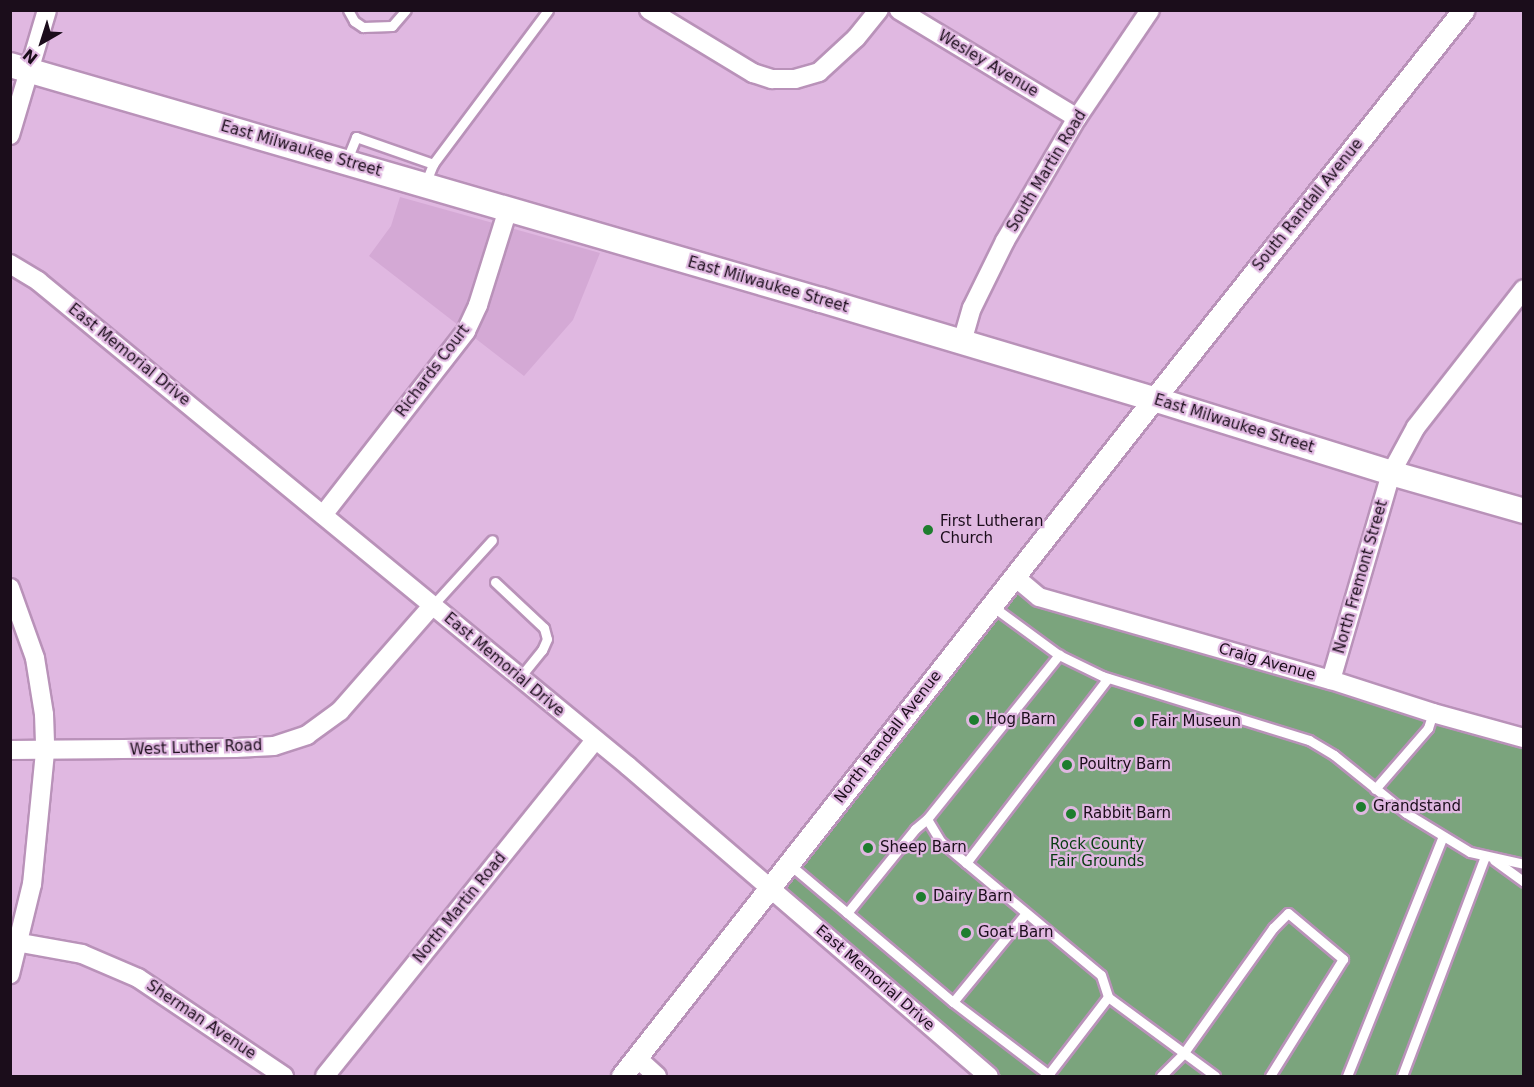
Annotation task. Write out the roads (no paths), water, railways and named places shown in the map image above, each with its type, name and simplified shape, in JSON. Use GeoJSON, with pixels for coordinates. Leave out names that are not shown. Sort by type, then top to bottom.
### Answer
{"type":"FeatureCollection","features":[{"type":"Feature","properties":{"kind":"main road","name":"East Milwaukee Street"},"geometry":{"type":"LineString","coordinates":[[20,68],[346,162],[429,174],[508,209],[1154,399],[1391,473],[1524,511]]}},
{"type":"Feature","properties":{"kind":"street"},"geometry":{"type":"LineString","coordinates":[[10,135],[20,68],[47,10]]}},
{"type":"Feature","properties":{"kind":"street"},"geometry":{"type":"LineString","coordinates":[[649,10],[753,73],[772,79],[795,79],[819,72],[849,45],[879,10]]}},
{"type":"Feature","properties":{"kind":"street","name":"Wesley Avenue"},"geometry":{"type":"LineString","coordinates":[[899,10],[1077,118]]}},
{"type":"Feature","properties":{"kind":"street","name":"South Martin Road"},"geometry":{"type":"LineString","coordinates":[[962,342],[972,308],[1005,242],[1077,118],[1150,10]]}},
{"type":"Feature","properties":{"kind":"street","name":"South Randall Avenue"},"geometry":{"type":"LineString","coordinates":[[1154,399],[1462,10]]}},
{"type":"Feature","properties":{"kind":"street","name":"Richards Court"},"geometry":{"type":"LineString","coordinates":[[323,515],[466,331],[478,305],[508,209]]}},
{"type":"Feature","properties":{"kind":"street","name":"East Memorial Drive"},"geometry":{"type":"LineString","coordinates":[[10,264],[38,281],[595,740],[770,887],[989,1077]]}},
{"type":"Feature","properties":{"kind":"street","name":"North Fremont Street"},"geometry":{"type":"LineString","coordinates":[[1331,680],[1391,473],[1416,427],[1524,289]]}},
{"type":"Feature","properties":{"kind":"street","name":"North Randall Avenue"},"geometry":{"type":"LineString","coordinates":[[622,1077],[1154,399]]}},
{"type":"Feature","properties":{"kind":"street","name":"Craig Avenue"},"geometry":{"type":"LineString","coordinates":[[1015,576],[1039,597],[1331,680],[1433,713],[1524,738]]}},
{"type":"Feature","properties":{"kind":"street"},"geometry":{"type":"LineString","coordinates":[[10,588],[35,658],[44,714],[45,752],[32,884],[15,941],[10,974]]}},
{"type":"Feature","properties":{"kind":"street","name":"West Luther Road"},"geometry":{"type":"LineString","coordinates":[[10,750],[45,752],[236,748],[274,746],[308,735],[340,711],[432,606]]}},
{"type":"Feature","properties":{"kind":"street","name":"North Martin Road"},"geometry":{"type":"LineString","coordinates":[[325,1077],[595,740]]}},
{"type":"Feature","properties":{"kind":"street","name":"Sherman Avenue"},"geometry":{"type":"LineString","coordinates":[[15,941],[82,954],[138,978],[284,1077]]}},
{"type":"Feature","properties":{"kind":"street"},"geometry":{"type":"LineString","coordinates":[[637,1058],[657,1077]]}},
{"type":"Feature","properties":{"kind":"lane"},"geometry":{"type":"LineString","coordinates":[[348,10],[354,21],[363,27],[392,26],[401,12]]}},
{"type":"Feature","properties":{"kind":"lane"},"geometry":{"type":"LineString","coordinates":[[429,174],[548,10]]}},
{"type":"Feature","properties":{"kind":"lane"},"geometry":{"type":"LineString","coordinates":[[432,606],[492,540]]}},
{"type":"Feature","properties":{"kind":"lane"},"geometry":{"type":"LineString","coordinates":[[495,582],[544,627],[547,639],[542,650],[519,678]]}},
{"type":"Feature","properties":{"kind":"lane"},"geometry":{"type":"LineString","coordinates":[[992,606],[1059,655],[1108,678],[1310,740],[1334,755],[1375,789],[1470,852],[1524,864]]}},
{"type":"Feature","properties":{"kind":"lane"},"geometry":{"type":"LineString","coordinates":[[847,913],[915,829],[927,819],[1059,655]]}},
{"type":"Feature","properties":{"kind":"lane"},"geometry":{"type":"LineString","coordinates":[[966,863],[1108,678]]}},
{"type":"Feature","properties":{"kind":"lane"},"geometry":{"type":"LineString","coordinates":[[1375,789],[1428,728],[1433,713]]}},
{"type":"Feature","properties":{"kind":"lane"},"geometry":{"type":"LineString","coordinates":[[927,819],[940,841],[1101,975],[1108,998],[1215,1077]]}},
{"type":"Feature","properties":{"kind":"lane"},"geometry":{"type":"LineString","coordinates":[[1347,1077],[1443,836]]}},
{"type":"Feature","properties":{"kind":"lane"},"geometry":{"type":"LineString","coordinates":[[1488,856],[1524,882]]}},
{"type":"Feature","properties":{"kind":"lane"},"geometry":{"type":"LineString","coordinates":[[1402,1077],[1488,856]]}},
{"type":"Feature","properties":{"kind":"lane"},"geometry":{"type":"LineString","coordinates":[[788,863],[953,1002],[1049,1076],[1108,998]]}},
{"type":"Feature","properties":{"kind":"lane"},"geometry":{"type":"LineString","coordinates":[[953,1002],[1026,913]]}},
{"type":"Feature","properties":{"kind":"lane"},"geometry":{"type":"LineString","coordinates":[[1161,1077],[1183,1054],[1273,928],[1288,914],[1343,959],[1270,1077]]}},
{"type":"Feature","properties":{"kind":"place","name":"First Lutheran Church"},"geometry":{"type":"Point","coordinates":[928,530]}},
{"type":"Feature","properties":{"kind":"place","name":"Hog Barn"},"geometry":{"type":"Point","coordinates":[974,720]}},
{"type":"Feature","properties":{"kind":"place","name":"Fair Museun"},"geometry":{"type":"Point","coordinates":[1139,722]}},
{"type":"Feature","properties":{"kind":"place","name":"Poultry Barn"},"geometry":{"type":"Point","coordinates":[1067,765]}},
{"type":"Feature","properties":{"kind":"place","name":"Grandstand"},"geometry":{"type":"Point","coordinates":[1361,807]}},
{"type":"Feature","properties":{"kind":"place","name":"Rabbit Barn"},"geometry":{"type":"Point","coordinates":[1071,814]}},
{"type":"Feature","properties":{"kind":"place","name":"Sheep Barn"},"geometry":{"type":"Point","coordinates":[868,848]}},
{"type":"Feature","properties":{"kind":"place","name":"Dairy Barn"},"geometry":{"type":"Point","coordinates":[921,897]}},
{"type":"Feature","properties":{"kind":"place","name":"Goat Barn"},"geometry":{"type":"Point","coordinates":[966,933]}},
{"type":"Feature","properties":{"kind":"park label","name":"Rock County Fair Grounds"},"geometry":{"type":"Point","coordinates":[1097,852]}}]}
